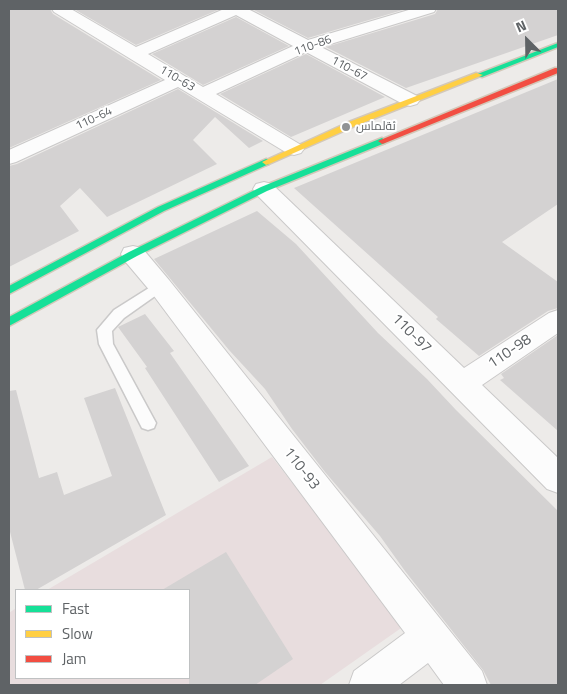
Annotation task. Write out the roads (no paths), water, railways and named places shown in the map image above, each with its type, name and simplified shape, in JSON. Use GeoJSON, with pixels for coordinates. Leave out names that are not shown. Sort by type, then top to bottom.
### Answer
{"type":"FeatureCollection","features":[{"type":"Feature","properties":{"kind":"main road"},"geometry":{"type":"LineString","coordinates":[[9,290],[161,209],[294,149],[410,100],[558,45]]}},
{"type":"Feature","properties":{"kind":"main road"},"geometry":{"type":"LineString","coordinates":[[9,322],[133,254],[264,189],[558,70]]}},
{"type":"Feature","properties":{"kind":"street","name":"110-67"},"geometry":{"type":"LineString","coordinates":[[236,9],[410,100]]}},
{"type":"Feature","properties":{"kind":"street"},"geometry":{"type":"LineString","coordinates":[[135,54],[236,9]]}},
{"type":"Feature","properties":{"kind":"street","name":"110-86"},"geometry":{"type":"LineString","coordinates":[[202,94],[306,46],[428,9]]}},
{"type":"Feature","properties":{"kind":"street","name":"110-63"},"geometry":{"type":"LineString","coordinates":[[69,10],[135,54],[294,149]]}},
{"type":"Feature","properties":{"kind":"street","name":"110-64"},"geometry":{"type":"LineString","coordinates":[[9,158],[179,80]]}},
{"type":"Feature","properties":{"kind":"street","name":"110-97"},"geometry":{"type":"LineString","coordinates":[[264,189],[558,479]]}},
{"type":"Feature","properties":{"kind":"street","name":"110-93"},"geometry":{"type":"LineString","coordinates":[[133,254],[160,286],[468,685]]}},
{"type":"Feature","properties":{"kind":"street","name":"110-98"},"geometry":{"type":"LineString","coordinates":[[462,384],[558,320]]}},
{"type":"Feature","properties":{"kind":"street"},"geometry":{"type":"LineString","coordinates":[[368,685],[431,637]]}},
{"type":"Feature","properties":{"kind":"lane"},"geometry":{"type":"LineString","coordinates":[[148,423],[106,344],[104,330],[119,314],[160,286]]}},
{"type":"Feature","properties":{"kind":"place","name":"ئةلماس"},"geometry":{"type":"Point","coordinates":[346,127]}}]}
